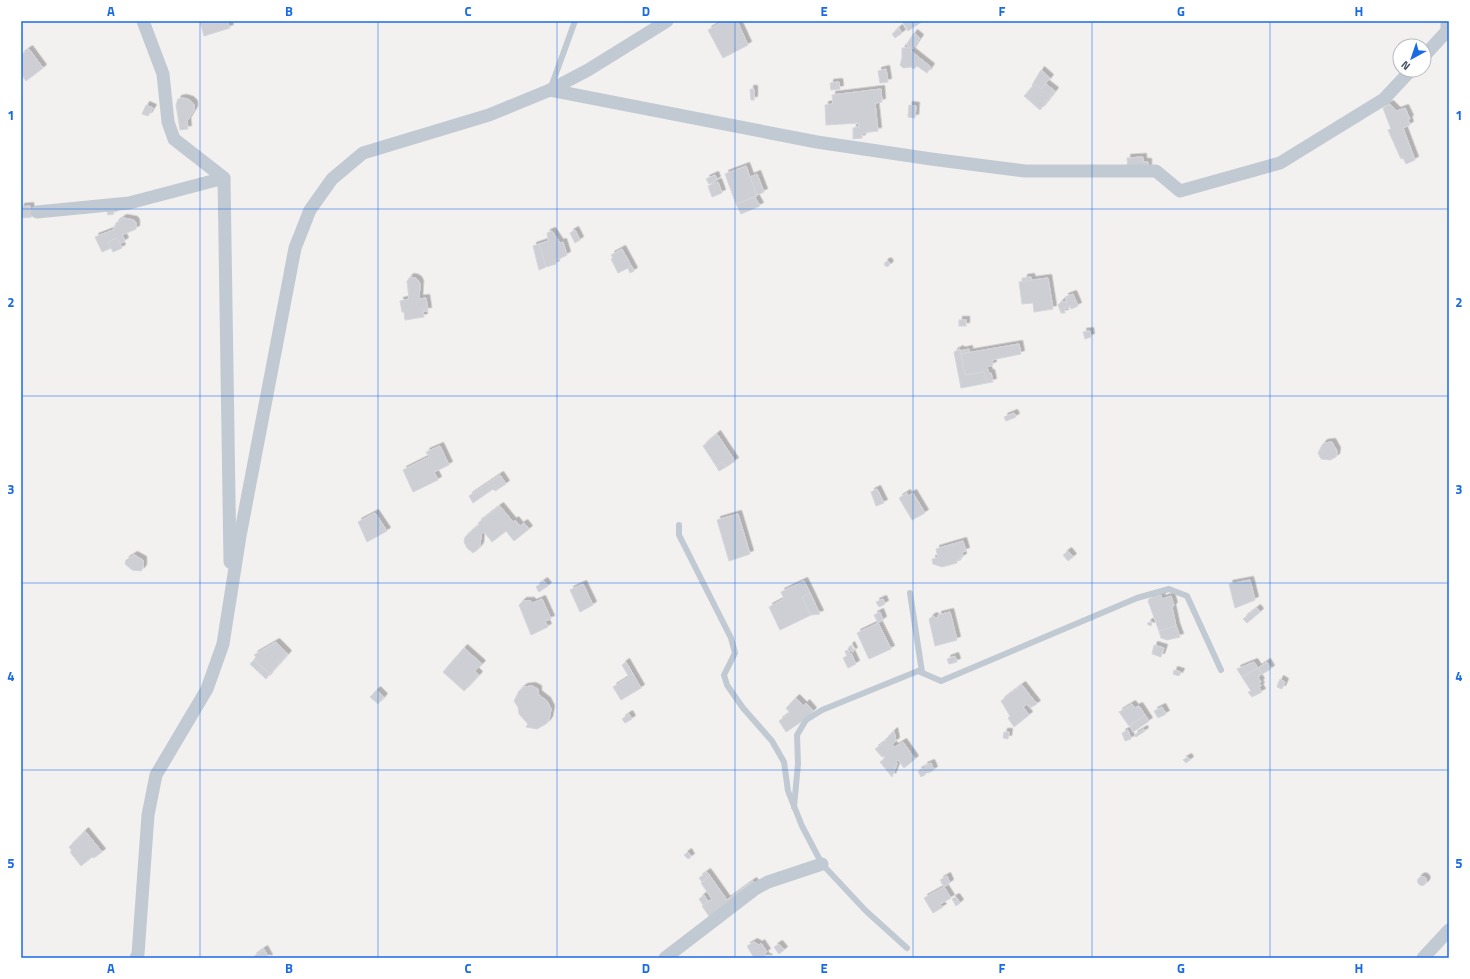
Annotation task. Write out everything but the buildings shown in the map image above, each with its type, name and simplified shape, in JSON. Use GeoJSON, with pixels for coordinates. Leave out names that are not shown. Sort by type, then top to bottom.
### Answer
{"type":"FeatureCollection","features":[{"type":"Feature","properties":{"kind":"street"},"geometry":{"type":"LineString","coordinates":[[143,21],[163,74],[168,122],[174,139],[224,178]]}},
{"type":"Feature","properties":{"kind":"street"},"geometry":{"type":"LineString","coordinates":[[136,958],[138,954],[148,815],[156,776],[207,689],[223,644],[241,528],[295,248],[310,210],[332,179],[363,153],[489,114],[550,90],[588,70],[667,21]]}},
{"type":"Feature","properties":{"kind":"street"},"geometry":{"type":"LineString","coordinates":[[1432,47],[1447,31],[1447,21]]}},
{"type":"Feature","properties":{"kind":"street"},"geometry":{"type":"LineString","coordinates":[[550,90],[817,142],[931,159],[1025,171],[1156,171],[1180,191],[1280,164],[1384,99],[1404,78]]}},
{"type":"Feature","properties":{"kind":"street"},"geometry":{"type":"LineString","coordinates":[[37,212],[129,203],[224,178]]}},
{"type":"Feature","properties":{"kind":"street"},"geometry":{"type":"LineString","coordinates":[[224,178],[230,598]]}},
{"type":"Feature","properties":{"kind":"street"},"geometry":{"type":"LineString","coordinates":[[665,958],[755,889],[768,882],[822,864]]}},
{"type":"Feature","properties":{"kind":"street"},"geometry":{"type":"LineString","coordinates":[[1423,958],[1449,930]]}},
{"type":"Feature","properties":{"kind":"lane"},"geometry":{"type":"LineString","coordinates":[[550,90],[575,21]]}},
{"type":"Feature","properties":{"kind":"lane"},"geometry":{"type":"LineString","coordinates":[[679,525],[679,535],[731,638],[735,653],[724,675],[727,685],[743,708],[772,741],[784,762],[788,791],[794,808],[822,864],[866,911],[907,948]]}},
{"type":"Feature","properties":{"kind":"lane"},"geometry":{"type":"LineString","coordinates":[[794,808],[798,764],[797,735],[806,720],[822,710],[918,671],[941,681],[1137,598],[1169,589],[1187,596],[1220,670]]}},
{"type":"Feature","properties":{"kind":"lane"},"geometry":{"type":"LineString","coordinates":[[910,593],[922,672]]}}]}
